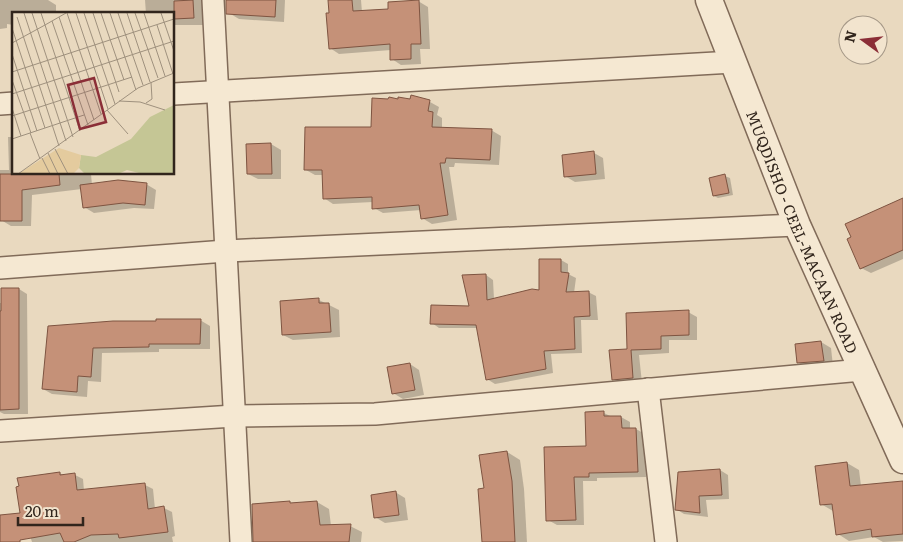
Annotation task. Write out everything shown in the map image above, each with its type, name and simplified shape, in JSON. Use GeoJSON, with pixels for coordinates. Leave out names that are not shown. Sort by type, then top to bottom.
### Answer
{"type":"FeatureCollection","features":[{"type":"Feature","properties":{"kind":"street"},"geometry":{"type":"LineString","coordinates":[[213,0],[241,542]]}},
{"type":"Feature","properties":{"kind":"street","name":"MUQDISHO - CEEL-MACAAN ROAD"},"geometry":{"type":"LineString","coordinates":[[709,0],[797,225],[903,460]]}},
{"type":"Feature","properties":{"kind":"street"},"geometry":{"type":"LineString","coordinates":[[175,94],[733,62]]}},
{"type":"Feature","properties":{"kind":"street"},"geometry":{"type":"LineString","coordinates":[[0,268],[226,252],[797,225]]}},
{"type":"Feature","properties":{"kind":"street"},"geometry":{"type":"LineString","coordinates":[[0,430],[234,416],[375,414],[862,370]]}},
{"type":"Feature","properties":{"kind":"street"},"geometry":{"type":"LineString","coordinates":[[648,389],[666,542]]}},
{"type":"Feature","properties":{"kind":"building"},"geometry":{"type":"Polygon","coordinates":[[[193,0],[194,18],[175,19],[174,1],[193,0]]]}},
{"type":"Feature","properties":{"kind":"building"},"geometry":{"type":"Polygon","coordinates":[[[226,0],[276,0],[275,17],[226,14],[226,0]]]}},
{"type":"Feature","properties":{"kind":"building"},"geometry":{"type":"Polygon","coordinates":[[[328,0],[352,0],[353,11],[388,9],[388,2],[419,0],[421,44],[411,44],[411,59],[390,60],[390,44],[329,49],[326,13],[329,13],[328,0]]]}},
{"type":"Feature","properties":{"kind":"building"},"geometry":{"type":"Polygon","coordinates":[[[411,95],[430,100],[428,111],[433,112],[432,127],[492,129],[490,160],[446,158],[445,163],[440,163],[448,215],[421,219],[419,205],[372,209],[372,197],[323,199],[322,170],[304,170],[305,127],[371,127],[372,98],[388,99],[389,97],[398,99],[398,97],[410,99],[411,95]]]}},
{"type":"Feature","properties":{"kind":"building"},"geometry":{"type":"Polygon","coordinates":[[[271,143],[272,174],[247,174],[246,144],[271,143]]]}},
{"type":"Feature","properties":{"kind":"building"},"geometry":{"type":"Polygon","coordinates":[[[594,151],[596,174],[564,177],[562,155],[594,151]]]}},
{"type":"Feature","properties":{"kind":"building"},"geometry":{"type":"Polygon","coordinates":[[[0,174],[59,175],[60,185],[22,190],[22,221],[0,221],[0,174]]]}},
{"type":"Feature","properties":{"kind":"building"},"geometry":{"type":"Polygon","coordinates":[[[725,174],[729,193],[713,196],[709,178],[725,174]]]}},
{"type":"Feature","properties":{"kind":"building"},"geometry":{"type":"Polygon","coordinates":[[[118,180],[147,183],[145,205],[123,203],[83,208],[80,185],[118,180]]]}},
{"type":"Feature","properties":{"kind":"building"},"geometry":{"type":"Polygon","coordinates":[[[903,198],[903,250],[860,269],[847,239],[851,237],[845,224],[903,198]]]}},
{"type":"Feature","properties":{"kind":"building"},"geometry":{"type":"Polygon","coordinates":[[[539,259],[561,259],[561,272],[569,273],[566,292],[589,291],[590,316],[574,317],[575,349],[544,351],[546,369],[486,380],[476,325],[430,324],[431,305],[469,306],[462,275],[486,274],[487,300],[532,289],[539,290],[539,259]]]}},
{"type":"Feature","properties":{"kind":"building"},"geometry":{"type":"Polygon","coordinates":[[[1,288],[19,288],[19,409],[0,410],[1,288]]]}},
{"type":"Feature","properties":{"kind":"building"},"geometry":{"type":"Polygon","coordinates":[[[319,298],[319,303],[329,303],[331,332],[282,335],[280,301],[319,298]]]}},
{"type":"Feature","properties":{"kind":"building"},"geometry":{"type":"Polygon","coordinates":[[[689,310],[689,335],[661,336],[661,349],[631,350],[633,378],[612,380],[609,350],[627,349],[626,313],[689,310]]]}},
{"type":"Feature","properties":{"kind":"building"},"geometry":{"type":"Polygon","coordinates":[[[156,319],[201,319],[200,344],[149,344],[149,347],[93,348],[91,377],[78,376],[77,392],[42,389],[48,326],[113,321],[156,321],[156,319]]]}},
{"type":"Feature","properties":{"kind":"building"},"geometry":{"type":"Polygon","coordinates":[[[821,341],[824,361],[797,363],[795,344],[821,341]]]}},
{"type":"Feature","properties":{"kind":"building"},"geometry":{"type":"Polygon","coordinates":[[[410,363],[415,390],[392,394],[387,367],[410,363]]]}},
{"type":"Feature","properties":{"kind":"building"},"geometry":{"type":"Polygon","coordinates":[[[604,411],[604,416],[621,416],[622,428],[636,428],[638,472],[589,473],[589,477],[574,477],[576,520],[546,521],[544,447],[586,446],[585,412],[604,411]]]}},
{"type":"Feature","properties":{"kind":"building"},"geometry":{"type":"Polygon","coordinates":[[[507,451],[512,481],[515,542],[482,542],[478,489],[484,488],[479,455],[507,451]]]}},
{"type":"Feature","properties":{"kind":"building"},"geometry":{"type":"Polygon","coordinates":[[[847,462],[850,486],[903,481],[903,534],[872,537],[871,529],[836,535],[832,504],[820,505],[815,466],[847,462]]]}},
{"type":"Feature","properties":{"kind":"building"},"geometry":{"type":"Polygon","coordinates":[[[720,469],[722,495],[699,496],[700,513],[675,510],[678,472],[720,469]]]}},
{"type":"Feature","properties":{"kind":"building"},"geometry":{"type":"Polygon","coordinates":[[[60,472],[60,475],[75,473],[77,490],[145,483],[148,509],[164,506],[168,532],[119,538],[118,534],[91,535],[74,542],[64,542],[60,533],[20,540],[20,542],[0,542],[0,515],[20,513],[16,487],[19,486],[17,478],[60,472]]]}},
{"type":"Feature","properties":{"kind":"building"},"geometry":{"type":"Polygon","coordinates":[[[396,491],[399,515],[374,518],[371,495],[396,491]]]}},
{"type":"Feature","properties":{"kind":"building"},"geometry":{"type":"Polygon","coordinates":[[[290,501],[290,503],[317,501],[320,525],[351,524],[349,542],[253,542],[252,504],[290,501]]]}}]}
